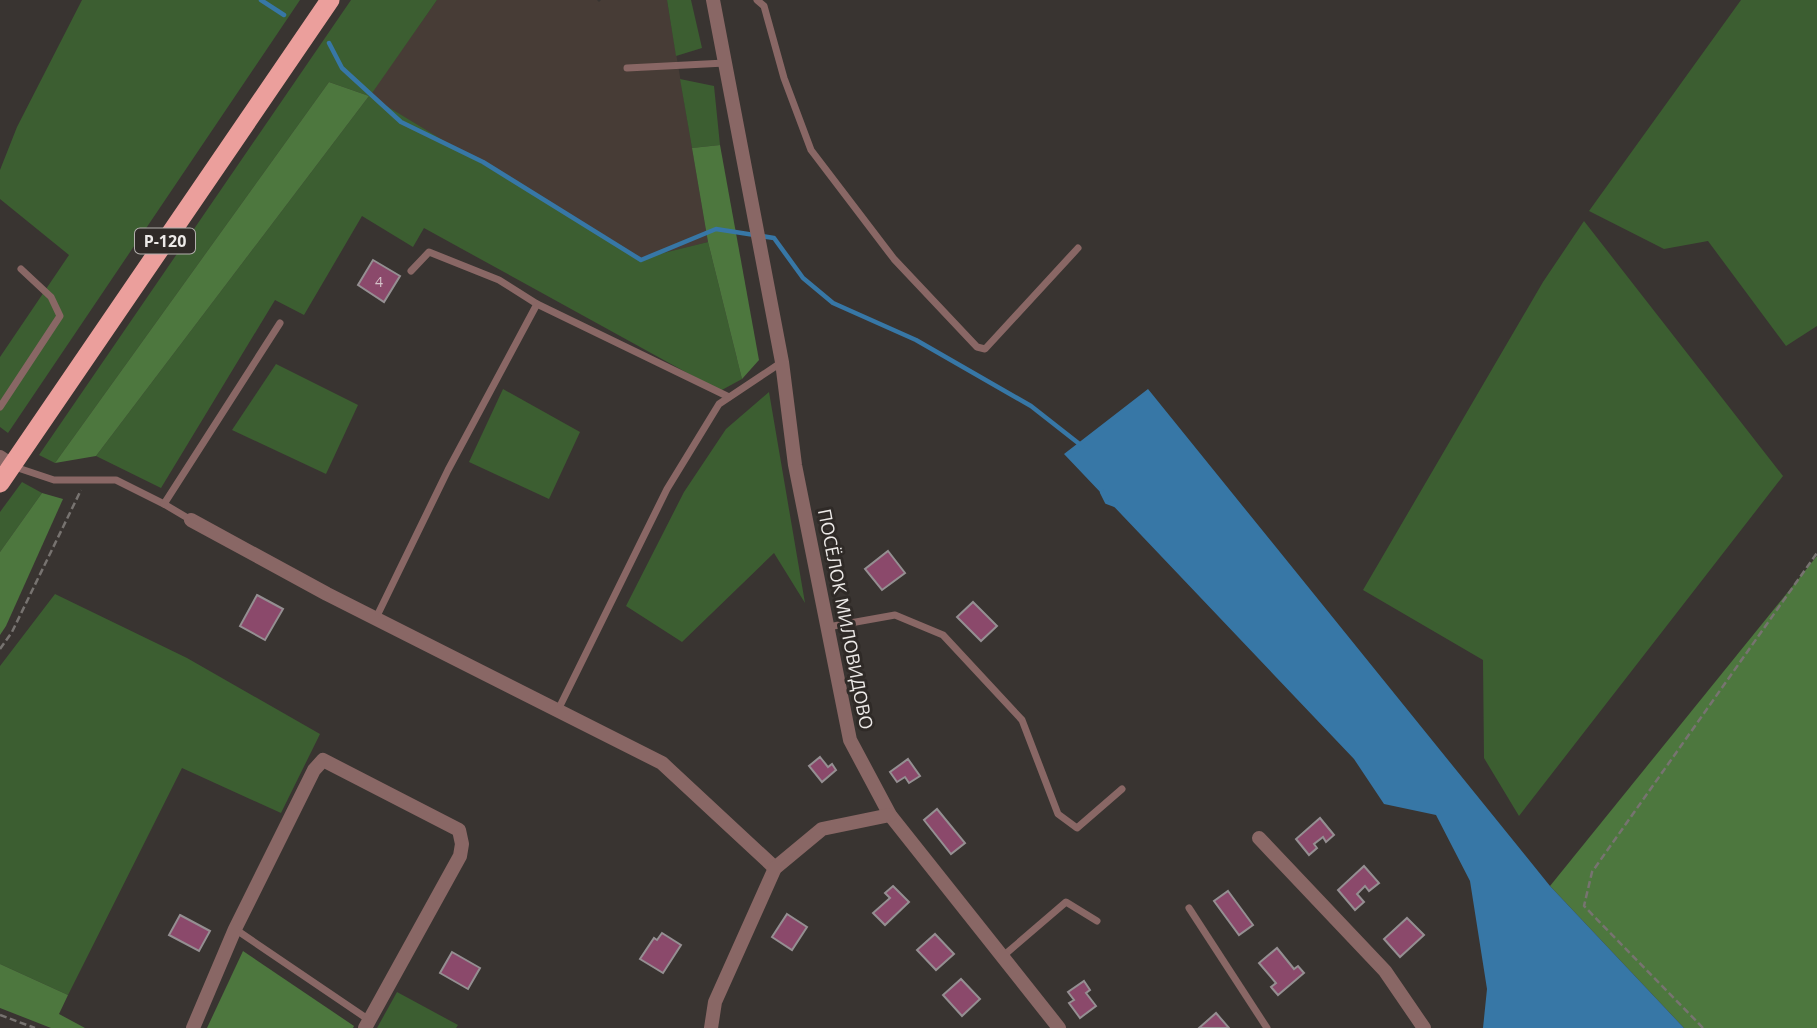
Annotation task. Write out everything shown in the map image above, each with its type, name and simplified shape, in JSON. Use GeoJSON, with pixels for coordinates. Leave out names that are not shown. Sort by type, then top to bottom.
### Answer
{"type":"FeatureCollection","features":[{"type":"Feature","properties":{"kind":"highway","name":"Р-120"},"geometry":{"type":"LineString","coordinates":[[0,483],[6,461],[330,0]]}},
{"type":"Feature","properties":{"kind":"street","name":"ПОСЁЛОК МИЛОВИДОВО"},"geometry":{"type":"LineString","coordinates":[[715,2],[782,362],[795,464],[850,740],[890,815],[1059,1028]]}},
{"type":"Feature","properties":{"kind":"street"},"geometry":{"type":"LineString","coordinates":[[191,520],[327,594],[662,763],[775,868]]}},
{"type":"Feature","properties":{"kind":"street"},"geometry":{"type":"LineString","coordinates":[[193,1028],[235,929],[314,770],[323,760],[459,830],[460,856],[367,1024]]}},
{"type":"Feature","properties":{"kind":"street"},"geometry":{"type":"LineString","coordinates":[[711,1028],[715,1002],[775,868],[822,829],[890,815]]}},
{"type":"Feature","properties":{"kind":"street"},"geometry":{"type":"LineString","coordinates":[[1259,838],[1385,971],[1424,1028]]}},
{"type":"Feature","properties":{"kind":"lane"},"geometry":{"type":"LineString","coordinates":[[757,0],[764,6],[784,78],[811,150],[894,259],[977,347],[985,349],[1079,248]]}},
{"type":"Feature","properties":{"kind":"lane"},"geometry":{"type":"LineString","coordinates":[[627,68],[725,63]]}},
{"type":"Feature","properties":{"kind":"lane"},"geometry":{"type":"LineString","coordinates":[[411,271],[429,252],[499,280],[537,304],[729,397]]}},
{"type":"Feature","properties":{"kind":"lane"},"geometry":{"type":"LineString","coordinates":[[0,407],[60,316],[51,297],[21,269]]}},
{"type":"Feature","properties":{"kind":"lane"},"geometry":{"type":"LineString","coordinates":[[376,618],[460,446],[537,304]]}},
{"type":"Feature","properties":{"kind":"lane"},"geometry":{"type":"LineString","coordinates":[[164,504],[280,323]]}},
{"type":"Feature","properties":{"kind":"lane"},"geometry":{"type":"LineString","coordinates":[[558,710],[667,489],[719,404],[782,362]]}},
{"type":"Feature","properties":{"kind":"lane"},"geometry":{"type":"LineString","coordinates":[[6,461],[54,480],[116,480],[191,520]]}},
{"type":"Feature","properties":{"kind":"lane"},"geometry":{"type":"LineString","coordinates":[[828,628],[895,615],[943,635],[1022,720],[1058,814],[1077,828],[1122,789]]}},
{"type":"Feature","properties":{"kind":"lane"},"geometry":{"type":"LineString","coordinates":[[1002,958],[1066,902],[1097,921]]}},
{"type":"Feature","properties":{"kind":"lane"},"geometry":{"type":"LineString","coordinates":[[1189,908],[1267,1028]]}},
{"type":"Feature","properties":{"kind":"lane"},"geometry":{"type":"LineString","coordinates":[[235,929],[367,1024]]}},
{"type":"Feature","properties":{"kind":"path"},"geometry":{"type":"LineString","coordinates":[[0,649],[12,632],[86,480]]}},
{"type":"Feature","properties":{"kind":"path"},"geometry":{"type":"LineString","coordinates":[[1703,1028],[1584,906],[1592,872],[1817,553]]}},
{"type":"Feature","properties":{"kind":"path"},"geometry":{"type":"LineString","coordinates":[[0,1015],[36,1028]]}},
{"type":"Feature","properties":{"kind":"shaded area"},"geometry":{"type":"Polygon","coordinates":[[[437,0],[667,0],[708,242],[640,259],[369,96],[437,0]]]}},
{"type":"Feature","properties":{"kind":"green space"},"geometry":{"type":"Polygon","coordinates":[[[82,0],[300,0],[8,433],[0,427],[0,357],[69,255],[0,199],[0,170],[17,127],[82,0]]]}},
{"type":"Feature","properties":{"kind":"green space"},"geometry":{"type":"Polygon","coordinates":[[[351,0],[437,0],[370,96],[639,259],[708,242],[742,379],[720,391],[424,228],[413,247],[362,216],[304,315],[275,300],[161,488],[96,456],[369,96],[329,82],[55,463],[39,455],[351,0]]]}},
{"type":"Feature","properties":{"kind":"green space"},"geometry":{"type":"Polygon","coordinates":[[[667,0],[691,0],[702,48],[676,56],[667,0]]]}},
{"type":"Feature","properties":{"kind":"green space"},"geometry":{"type":"Polygon","coordinates":[[[1741,0],[1817,0],[1817,326],[1786,346],[1708,241],[1664,249],[1589,211],[1741,0]]]}},
{"type":"Feature","properties":{"kind":"green space"},"geometry":{"type":"Polygon","coordinates":[[[680,79],[714,86],[720,145],[692,148],[680,79]]]}},
{"type":"Feature","properties":{"kind":"green space"},"geometry":{"type":"Polygon","coordinates":[[[329,82],[369,96],[96,456],[55,463],[329,82]]]}},
{"type":"Feature","properties":{"kind":"green space"},"geometry":{"type":"Polygon","coordinates":[[[720,145],[759,360],[742,379],[708,242],[692,148],[720,145]]]}},
{"type":"Feature","properties":{"kind":"green space"},"geometry":{"type":"Polygon","coordinates":[[[1584,221],[1783,476],[1519,816],[1484,758],[1483,660],[1363,590],[1543,282],[1584,221]]]}},
{"type":"Feature","properties":{"kind":"green space"},"geometry":{"type":"Polygon","coordinates":[[[276,364],[358,405],[326,474],[232,430],[276,364]]]}},
{"type":"Feature","properties":{"kind":"green space"},"geometry":{"type":"Polygon","coordinates":[[[503,389],[580,432],[549,499],[469,462],[503,389]]]}},
{"type":"Feature","properties":{"kind":"green space"},"geometry":{"type":"Polygon","coordinates":[[[769,392],[805,603],[774,553],[682,642],[626,606],[684,492],[726,429],[769,392]]]}},
{"type":"Feature","properties":{"kind":"green space"},"geometry":{"type":"Polygon","coordinates":[[[22,482],[42,493],[0,552],[0,512],[22,482]]]}},
{"type":"Feature","properties":{"kind":"green space"},"geometry":{"type":"Polygon","coordinates":[[[42,493],[63,499],[0,635],[0,552],[42,493]]]}},
{"type":"Feature","properties":{"kind":"green space"},"geometry":{"type":"Polygon","coordinates":[[[1817,556],[1817,1028],[1684,1028],[1550,886],[1817,556]]]}},
{"type":"Feature","properties":{"kind":"green space"},"geometry":{"type":"Polygon","coordinates":[[[55,594],[187,658],[320,734],[281,813],[182,768],[68,995],[0,964],[0,666],[55,594]]]}},
{"type":"Feature","properties":{"kind":"green space"},"geometry":{"type":"Polygon","coordinates":[[[243,951],[354,1026],[353,1028],[207,1028],[243,951]]]}},
{"type":"Feature","properties":{"kind":"green space"},"geometry":{"type":"Polygon","coordinates":[[[0,964],[68,995],[59,1014],[85,1028],[51,1028],[0,1008],[0,964]]]}},
{"type":"Feature","properties":{"kind":"green space"},"geometry":{"type":"Polygon","coordinates":[[[397,992],[458,1025],[456,1028],[377,1028],[397,992]]]}},
{"type":"Feature","properties":{"kind":"water"},"geometry":{"type":"Polygon","coordinates":[[[1148,389],[1550,886],[1684,1028],[1483,1028],[1487,989],[1470,881],[1436,815],[1384,804],[1354,759],[1064,454],[1148,389]]]}},
{"type":"Feature","properties":{"kind":"building"},"geometry":{"type":"Polygon","coordinates":[[[373,260],[400,276],[384,302],[358,285],[373,260]]]}},
{"type":"Feature","properties":{"kind":"building"},"geometry":{"type":"Polygon","coordinates":[[[888,551],[905,573],[882,590],[865,569],[888,551]]]}},
{"type":"Feature","properties":{"kind":"building"},"geometry":{"type":"Polygon","coordinates":[[[257,595],[283,609],[265,640],[240,626],[257,595]]]}},
{"type":"Feature","properties":{"kind":"building"},"geometry":{"type":"Polygon","coordinates":[[[973,602],[997,626],[981,641],[957,617],[973,602]]]}},
{"type":"Feature","properties":{"kind":"building"},"geometry":{"type":"Polygon","coordinates":[[[820,757],[828,767],[832,764],[836,770],[822,782],[809,766],[820,757]]]}},
{"type":"Feature","properties":{"kind":"building"},"geometry":{"type":"Polygon","coordinates":[[[908,759],[920,776],[909,783],[905,777],[897,782],[890,772],[908,759]]]}},
{"type":"Feature","properties":{"kind":"building"},"geometry":{"type":"Polygon","coordinates":[[[937,809],[965,843],[951,854],[924,820],[937,809]]]}},
{"type":"Feature","properties":{"kind":"building"},"geometry":{"type":"Polygon","coordinates":[[[1320,818],[1334,835],[1326,842],[1323,837],[1314,844],[1317,848],[1309,855],[1296,839],[1320,818]]]}},
{"type":"Feature","properties":{"kind":"building"},"geometry":{"type":"Polygon","coordinates":[[[1364,866],[1379,883],[1369,891],[1365,886],[1357,894],[1364,902],[1355,910],[1338,890],[1364,866]]]}},
{"type":"Feature","properties":{"kind":"building"},"geometry":{"type":"Polygon","coordinates":[[[893,886],[909,902],[885,925],[873,913],[890,898],[885,893],[893,886]]]}},
{"type":"Feature","properties":{"kind":"building"},"geometry":{"type":"Polygon","coordinates":[[[1228,891],[1253,925],[1239,935],[1214,901],[1228,891]]]}},
{"type":"Feature","properties":{"kind":"building"},"geometry":{"type":"Polygon","coordinates":[[[787,914],[807,927],[792,950],[772,937],[787,914]]]}},
{"type":"Feature","properties":{"kind":"building"},"geometry":{"type":"Polygon","coordinates":[[[180,915],[210,931],[199,951],[169,935],[180,915]]]}},
{"type":"Feature","properties":{"kind":"building"},"geometry":{"type":"Polygon","coordinates":[[[1407,918],[1424,935],[1400,957],[1384,939],[1407,918]]]}},
{"type":"Feature","properties":{"kind":"building"},"geometry":{"type":"Polygon","coordinates":[[[662,933],[681,945],[663,973],[640,959],[654,938],[657,940],[662,933]]]}},
{"type":"Feature","properties":{"kind":"building"},"geometry":{"type":"Polygon","coordinates":[[[935,934],[954,954],[936,970],[917,950],[935,934]]]}},
{"type":"Feature","properties":{"kind":"building"},"geometry":{"type":"Polygon","coordinates":[[[1277,948],[1294,969],[1298,966],[1304,973],[1278,995],[1271,987],[1276,983],[1259,963],[1277,948]]]}},
{"type":"Feature","properties":{"kind":"building"},"geometry":{"type":"Polygon","coordinates":[[[452,952],[480,968],[468,989],[440,973],[452,952]]]}},
{"type":"Feature","properties":{"kind":"building"},"geometry":{"type":"Polygon","coordinates":[[[961,979],[980,999],[962,1016],[943,995],[961,979]]]}},
{"type":"Feature","properties":{"kind":"building"},"geometry":{"type":"Polygon","coordinates":[[[1084,981],[1090,990],[1086,993],[1096,1006],[1080,1018],[1069,1003],[1074,1000],[1068,992],[1084,981]]]}},
{"type":"Feature","properties":{"kind":"building"},"geometry":{"type":"Polygon","coordinates":[[[1216,1013],[1229,1028],[1199,1028],[1216,1013]]]}},
{"type":"Feature","properties":{"kind":"waterway"},"geometry":{"type":"LineString","coordinates":[[261,0],[284,15]]}},
{"type":"Feature","properties":{"kind":"waterway"},"geometry":{"type":"LineString","coordinates":[[329,43],[342,68],[401,122],[483,162],[641,260],[716,229],[774,238],[803,278],[833,303],[916,340],[1031,406],[1082,446]]}},
{"type":"Feature","properties":{"kind":"waterway"},"geometry":{"type":"LineString","coordinates":[[1102,492],[1107,502],[1115,505]]}}]}
